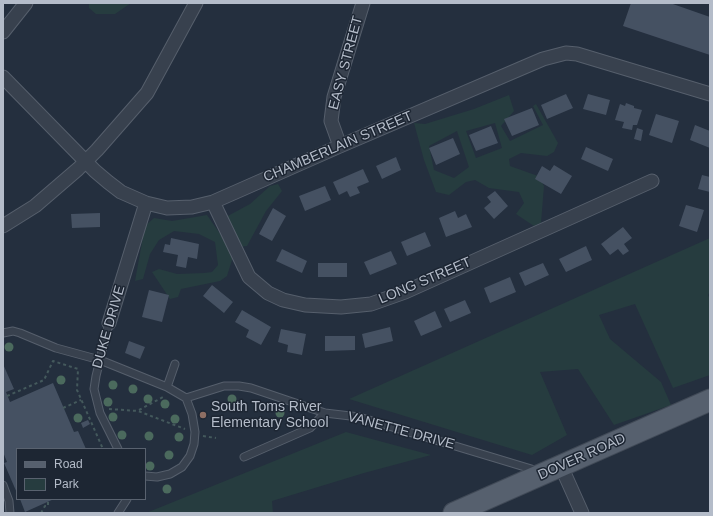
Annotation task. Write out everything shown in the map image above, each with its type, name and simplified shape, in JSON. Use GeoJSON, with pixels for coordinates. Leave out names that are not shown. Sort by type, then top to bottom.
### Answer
{"type":"FeatureCollection","features":[{"type":"Feature","properties":{"kind":"main road","name":"DOVER ROAD"},"geometry":{"type":"LineString","coordinates":[[454,513],[512,486],[553,470],[710,400]]}},
{"type":"Feature","properties":{"kind":"street"},"geometry":{"type":"LineString","coordinates":[[3,32],[26,3]]}},
{"type":"Feature","properties":{"kind":"street"},"geometry":{"type":"LineString","coordinates":[[3,226],[35,206],[86,162],[147,93],[196,3]]}},
{"type":"Feature","properties":{"kind":"street","name":"EASY STREET"},"geometry":{"type":"LineString","coordinates":[[340,146],[331,121],[334,97],[363,3]]}},
{"type":"Feature","properties":{"kind":"street","name":"CHAMBERLAIN STREET"},"geometry":{"type":"LineString","coordinates":[[3,77],[100,175],[122,192],[146,203],[167,208],[192,207],[213,202],[543,59],[566,53],[577,54],[710,94]]}},
{"type":"Feature","properties":{"kind":"street","name":"LONG STREET"},"geometry":{"type":"LineString","coordinates":[[213,202],[249,278],[268,293],[283,300],[305,305],[341,307],[371,304],[405,292],[652,181]]}},
{"type":"Feature","properties":{"kind":"street","name":"DUKE DRIVE"},"geometry":{"type":"LineString","coordinates":[[109,322],[146,203]]}},
{"type":"Feature","properties":{"kind":"street"},"geometry":{"type":"LineString","coordinates":[[553,470],[582,513]]}},
{"type":"Feature","properties":{"kind":"lane","name":"DUKE DRIVE"},"geometry":{"type":"LineString","coordinates":[[109,322],[94,389],[100,413],[118,448]]}},
{"type":"Feature","properties":{"kind":"lane"},"geometry":{"type":"LineString","coordinates":[[3,333],[13,331],[56,348],[100,360],[167,387],[186,398],[192,414],[195,432],[194,444],[190,456],[182,467],[170,474],[157,477],[146,476]]}},
{"type":"Feature","properties":{"kind":"lane"},"geometry":{"type":"LineString","coordinates":[[167,387],[175,364]]}},
{"type":"Feature","properties":{"kind":"lane","name":"VANETTE DRIVE"},"geometry":{"type":"LineString","coordinates":[[186,398],[224,386],[239,386],[325,413],[359,417],[553,470]]}},
{"type":"Feature","properties":{"kind":"lane"},"geometry":{"type":"LineString","coordinates":[[244,457],[310,428],[325,413]]}},
{"type":"Feature","properties":{"kind":"lane"},"geometry":{"type":"LineString","coordinates":[[3,485],[9,501],[10,513]]}},
{"type":"Feature","properties":{"kind":"lane"},"geometry":{"type":"LineString","coordinates":[[118,513],[126,500]]}},
{"type":"Feature","properties":{"kind":"path"},"geometry":{"type":"LineString","coordinates":[[7,396],[44,380],[53,361],[78,369],[77,390],[103,448]]}},
{"type":"Feature","properties":{"kind":"path"},"geometry":{"type":"LineString","coordinates":[[138,411],[165,395]]}},
{"type":"Feature","properties":{"kind":"path"},"geometry":{"type":"LineString","coordinates":[[63,408],[81,400]]}},
{"type":"Feature","properties":{"kind":"path"},"geometry":{"type":"LineString","coordinates":[[106,409],[138,411],[185,429]]}},
{"type":"Feature","properties":{"kind":"path"},"geometry":{"type":"LineString","coordinates":[[204,436],[216,438]]}},
{"type":"Feature","properties":{"kind":"path"},"geometry":{"type":"LineString","coordinates":[[41,513],[45,506],[48,506],[48,502]]}},
{"type":"Feature","properties":{"kind":"green space"},"geometry":{"type":"Polygon","coordinates":[[[89,3],[131,3],[115,14],[96,14],[89,8],[89,3]]]}},
{"type":"Feature","properties":{"kind":"green space"},"geometry":{"type":"Polygon","coordinates":[[[509,95],[514,111],[501,126],[510,141],[543,125],[533,106],[536,104],[558,143],[554,152],[547,156],[521,153],[509,159],[510,166],[538,176],[544,186],[541,223],[534,226],[516,214],[524,203],[519,192],[489,188],[475,180],[466,182],[449,195],[436,192],[424,160],[414,123],[425,124],[474,109],[509,95]],[[495,123],[466,131],[476,158],[502,148],[495,123]],[[457,131],[429,146],[434,170],[454,178],[469,167],[457,131]]]}},
{"type":"Feature","properties":{"kind":"green space"},"geometry":{"type":"Polygon","coordinates":[[[278,184],[282,191],[266,211],[247,246],[239,247],[224,218],[250,204],[270,186],[278,184]]]}},
{"type":"Feature","properties":{"kind":"green space"},"geometry":{"type":"Polygon","coordinates":[[[207,215],[232,251],[232,260],[227,276],[220,281],[181,289],[178,297],[170,299],[152,272],[159,269],[177,274],[204,273],[212,272],[218,265],[215,242],[199,234],[174,231],[159,240],[150,254],[143,279],[135,281],[145,226],[154,218],[172,221],[207,215]]]}},
{"type":"Feature","properties":{"kind":"green space"},"geometry":{"type":"Polygon","coordinates":[[[710,238],[710,292],[708,295],[710,299],[710,375],[673,388],[635,304],[599,315],[610,339],[661,382],[671,405],[614,425],[578,369],[540,372],[567,435],[532,455],[349,399],[710,238]]]}},
{"type":"Feature","properties":{"kind":"green space"},"geometry":{"type":"Polygon","coordinates":[[[346,432],[431,455],[364,473],[272,501],[273,513],[146,513],[346,432]]]}},
{"type":"Feature","properties":{"kind":"building"},"geometry":{"type":"Polygon","coordinates":[[[631,3],[670,3],[710,17],[710,55],[623,26],[631,3]]]}},
{"type":"Feature","properties":{"kind":"building"},"geometry":{"type":"Polygon","coordinates":[[[566,94],[573,108],[547,119],[541,105],[566,94]]]}},
{"type":"Feature","properties":{"kind":"building"},"geometry":{"type":"Polygon","coordinates":[[[588,94],[610,100],[606,115],[583,109],[588,94]]]}},
{"type":"Feature","properties":{"kind":"building"},"geometry":{"type":"Polygon","coordinates":[[[626,103],[634,106],[634,108],[642,110],[637,125],[633,125],[632,130],[622,128],[624,122],[615,120],[620,104],[625,106],[626,103]]]}},
{"type":"Feature","properties":{"kind":"building"},"geometry":{"type":"Polygon","coordinates":[[[532,108],[539,125],[512,136],[504,119],[532,108]]]}},
{"type":"Feature","properties":{"kind":"building"},"geometry":{"type":"Polygon","coordinates":[[[656,114],[679,121],[672,143],[649,135],[656,114]]]}},
{"type":"Feature","properties":{"kind":"building"},"geometry":{"type":"Polygon","coordinates":[[[695,125],[710,131],[710,148],[690,140],[695,125]]]}},
{"type":"Feature","properties":{"kind":"building"},"geometry":{"type":"Polygon","coordinates":[[[491,126],[498,143],[476,151],[469,135],[491,126]]]}},
{"type":"Feature","properties":{"kind":"building"},"geometry":{"type":"Polygon","coordinates":[[[637,128],[643,130],[641,141],[634,139],[637,128]]]}},
{"type":"Feature","properties":{"kind":"building"},"geometry":{"type":"Polygon","coordinates":[[[453,138],[460,154],[436,165],[429,148],[453,138]]]}},
{"type":"Feature","properties":{"kind":"building"},"geometry":{"type":"Polygon","coordinates":[[[586,147],[613,159],[608,171],[581,159],[586,147]]]}},
{"type":"Feature","properties":{"kind":"building"},"geometry":{"type":"Polygon","coordinates":[[[396,157],[401,170],[382,179],[376,166],[396,157]]]}},
{"type":"Feature","properties":{"kind":"building"},"geometry":{"type":"Polygon","coordinates":[[[554,165],[572,176],[561,194],[535,179],[542,166],[550,171],[554,165]]]}},
{"type":"Feature","properties":{"kind":"building"},"geometry":{"type":"Polygon","coordinates":[[[363,169],[369,182],[357,187],[360,193],[350,197],[347,191],[339,195],[333,182],[363,169]]]}},
{"type":"Feature","properties":{"kind":"building"},"geometry":{"type":"Polygon","coordinates":[[[702,175],[710,177],[710,192],[698,189],[702,175]]]}},
{"type":"Feature","properties":{"kind":"building"},"geometry":{"type":"Polygon","coordinates":[[[325,186],[331,200],[305,211],[299,196],[325,186]]]}},
{"type":"Feature","properties":{"kind":"building"},"geometry":{"type":"Polygon","coordinates":[[[495,191],[508,206],[494,219],[484,208],[491,202],[487,197],[495,191]]]}},
{"type":"Feature","properties":{"kind":"building"},"geometry":{"type":"Polygon","coordinates":[[[686,205],[704,210],[697,232],[679,226],[686,205]]]}},
{"type":"Feature","properties":{"kind":"building"},"geometry":{"type":"Polygon","coordinates":[[[273,208],[286,216],[272,241],[259,234],[273,208]]]}},
{"type":"Feature","properties":{"kind":"building"},"geometry":{"type":"Polygon","coordinates":[[[455,211],[458,218],[466,214],[472,227],[446,237],[439,218],[455,211]]]}},
{"type":"Feature","properties":{"kind":"building"},"geometry":{"type":"Polygon","coordinates":[[[100,213],[100,227],[72,228],[71,214],[100,213]]]}},
{"type":"Feature","properties":{"kind":"building"},"geometry":{"type":"Polygon","coordinates":[[[623,227],[632,238],[624,244],[629,251],[623,255],[618,249],[610,255],[601,244],[623,227]]]}},
{"type":"Feature","properties":{"kind":"building"},"geometry":{"type":"Polygon","coordinates":[[[425,232],[431,246],[407,256],[401,242],[425,232]]]}},
{"type":"Feature","properties":{"kind":"building"},"geometry":{"type":"Polygon","coordinates":[[[171,238],[199,244],[197,259],[188,257],[186,268],[176,266],[178,255],[163,252],[165,244],[170,245],[171,238]]]}},
{"type":"Feature","properties":{"kind":"building"},"geometry":{"type":"Polygon","coordinates":[[[586,246],[592,260],[566,272],[559,259],[586,246]]]}},
{"type":"Feature","properties":{"kind":"building"},"geometry":{"type":"Polygon","coordinates":[[[282,249],[307,261],[302,273],[276,261],[282,249]]]}},
{"type":"Feature","properties":{"kind":"building"},"geometry":{"type":"Polygon","coordinates":[[[391,251],[397,264],[370,275],[364,262],[391,251]]]}},
{"type":"Feature","properties":{"kind":"building"},"geometry":{"type":"Polygon","coordinates":[[[318,263],[347,263],[347,277],[318,277],[318,263]]]}},
{"type":"Feature","properties":{"kind":"building"},"geometry":{"type":"Polygon","coordinates":[[[543,263],[549,275],[525,286],[519,273],[543,263]]]}},
{"type":"Feature","properties":{"kind":"building"},"geometry":{"type":"Polygon","coordinates":[[[510,277],[516,292],[490,303],[484,288],[510,277]]]}},
{"type":"Feature","properties":{"kind":"building"},"geometry":{"type":"Polygon","coordinates":[[[212,285],[233,302],[224,313],[203,296],[212,285]]]}},
{"type":"Feature","properties":{"kind":"building"},"geometry":{"type":"Polygon","coordinates":[[[149,290],[169,295],[162,322],[142,317],[149,290]]]}},
{"type":"Feature","properties":{"kind":"building"},"geometry":{"type":"Polygon","coordinates":[[[465,300],[471,313],[450,322],[444,309],[465,300]]]}},
{"type":"Feature","properties":{"kind":"building"},"geometry":{"type":"Polygon","coordinates":[[[242,310],[271,327],[261,345],[246,337],[249,330],[235,322],[242,310]]]}},
{"type":"Feature","properties":{"kind":"building"},"geometry":{"type":"Polygon","coordinates":[[[435,311],[442,327],[421,336],[414,321],[435,311]]]}},
{"type":"Feature","properties":{"kind":"building"},"geometry":{"type":"Polygon","coordinates":[[[390,327],[393,341],[365,348],[362,334],[390,327]]]}},
{"type":"Feature","properties":{"kind":"building"},"geometry":{"type":"Polygon","coordinates":[[[281,329],[306,334],[302,355],[287,352],[288,345],[278,342],[281,329]]]}},
{"type":"Feature","properties":{"kind":"building"},"geometry":{"type":"Polygon","coordinates":[[[325,336],[355,336],[355,350],[325,351],[325,336]]]}},
{"type":"Feature","properties":{"kind":"building"},"geometry":{"type":"Polygon","coordinates":[[[129,341],[145,347],[140,359],[125,353],[129,341]]]}},
{"type":"Feature","properties":{"kind":"building"},"geometry":{"type":"Polygon","coordinates":[[[3,364],[14,389],[6,392],[10,402],[53,383],[74,432],[78,431],[86,448],[16,448],[16,491],[4,463],[7,462],[3,452],[3,364]]]}},
{"type":"Feature","properties":{"kind":"building"},"geometry":{"type":"Polygon","coordinates":[[[88,420],[90,424],[83,428],[81,423],[88,420]]]}},
{"type":"Feature","properties":{"kind":"building"},"geometry":{"type":"Polygon","coordinates":[[[20,500],[52,500],[25,512],[20,500]]]}},
{"type":"Feature","properties":{"kind":"place","name":"South Toms River Elementary School"},"geometry":{"type":"Point","coordinates":[203,415]}}]}
